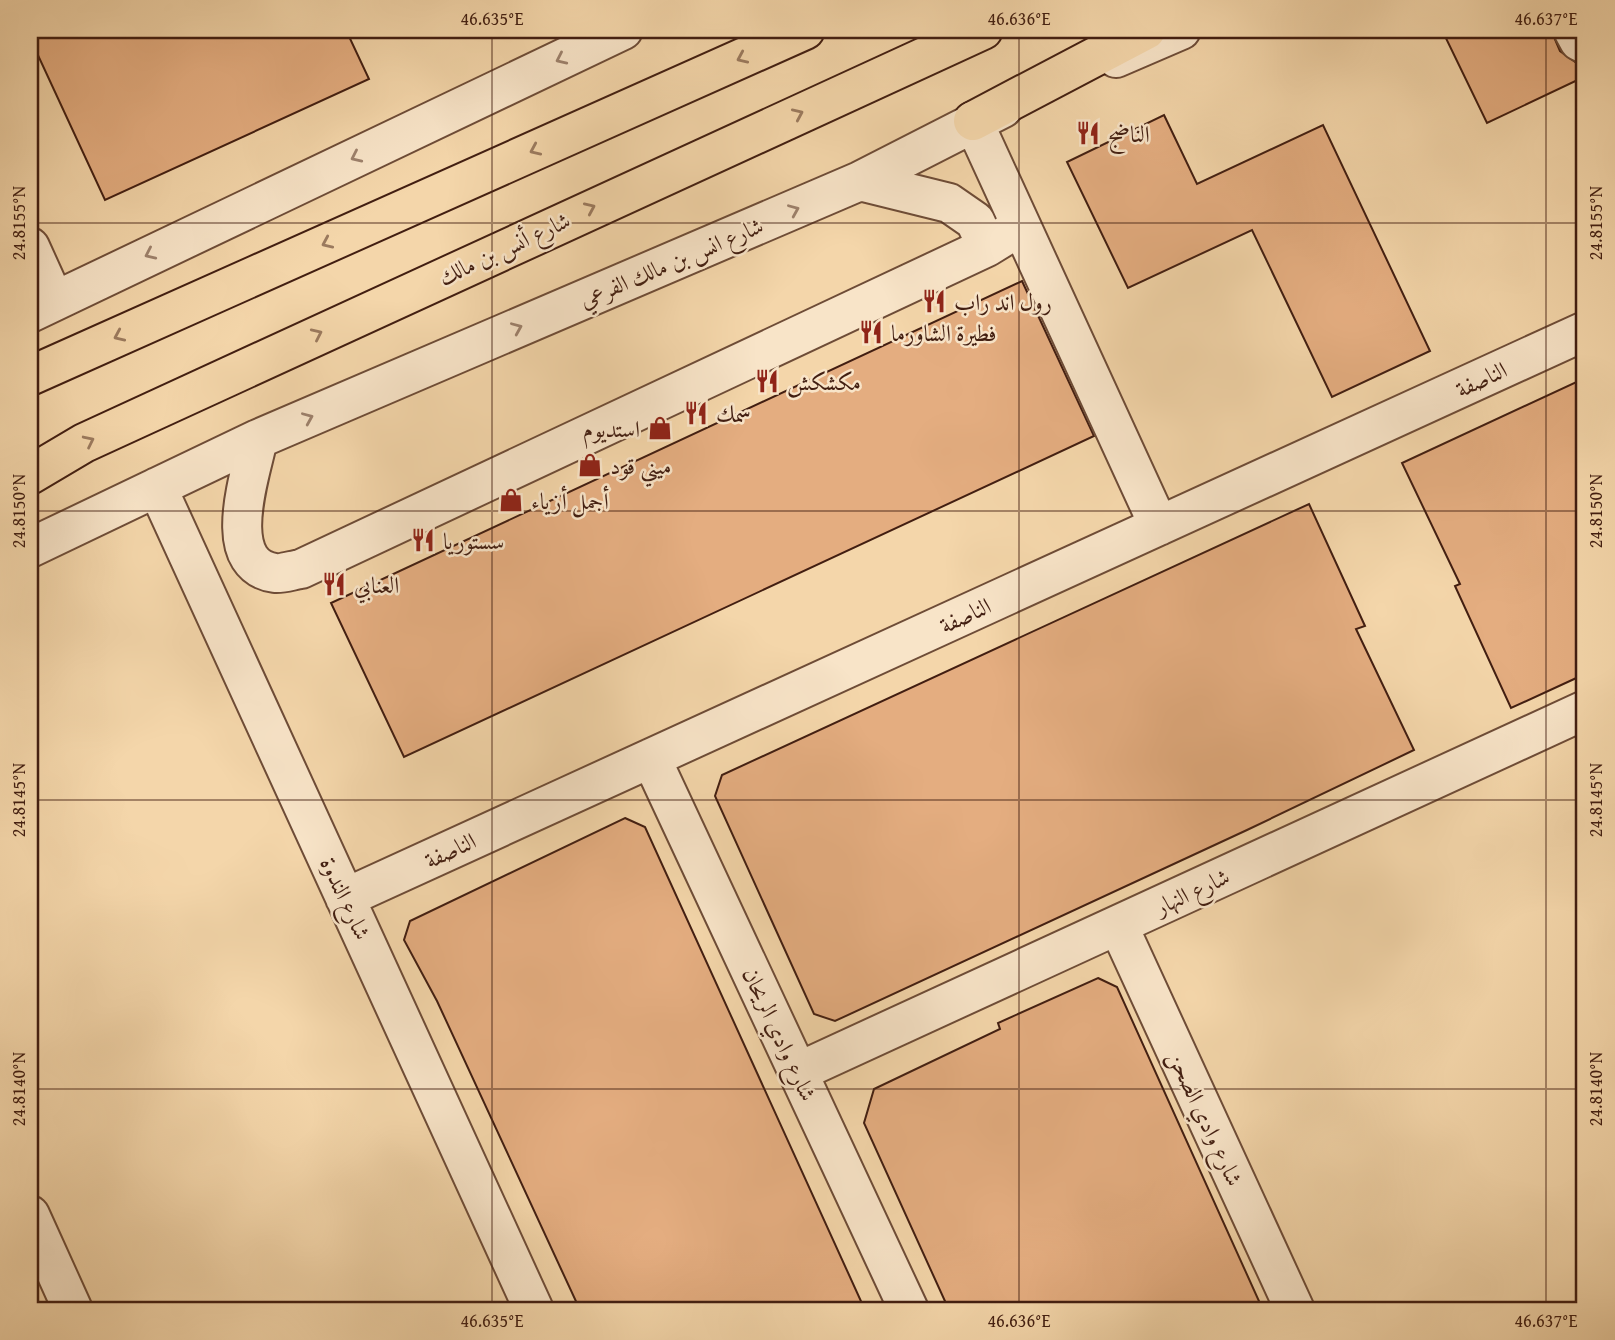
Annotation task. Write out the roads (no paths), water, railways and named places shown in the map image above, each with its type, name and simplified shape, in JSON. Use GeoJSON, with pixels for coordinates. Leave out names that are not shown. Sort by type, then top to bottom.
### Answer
{"type":"FeatureCollection","features":[{"type":"Feature","properties":{"kind":"main road"},"geometry":{"type":"LineString","coordinates":[[30,376],[805,30]]}},
{"type":"Feature","properties":{"kind":"main road","name":"شارع أنس بن مالك"},"geometry":{"type":"LineString","coordinates":[[30,475],[108,432],[983,30]]}},
{"type":"Feature","properties":{"kind":"main road"},"geometry":{"type":"LineString","coordinates":[[973,121],[1146,30]]}},
{"type":"Feature","properties":{"kind":"street"},"geometry":{"type":"LineString","coordinates":[[30,247],[42,307],[623,30]]}},
{"type":"Feature","properties":{"kind":"street","name":"شارع انس بن مالك الفرعي"},"geometry":{"type":"LineString","coordinates":[[30,548],[258,439],[860,181],[973,121],[1181,30]]}},
{"type":"Feature","properties":{"kind":"street"},"geometry":{"type":"LineString","coordinates":[[1573,30],[1579,41],[1585,44]]}},
{"type":"Feature","properties":{"kind":"street"},"geometry":{"type":"LineString","coordinates":[[973,121],[1159,526]]}},
{"type":"Feature","properties":{"kind":"street"},"geometry":{"type":"LineString","coordinates":[[860,181],[949,203],[975,221],[986,247]]}},
{"type":"Feature","properties":{"kind":"street"},"geometry":{"type":"LineString","coordinates":[[258,439],[241,519],[242,538],[248,555],[259,567],[276,573],[301,569],[986,247],[1021,226]]}},
{"type":"Feature","properties":{"kind":"street","name":"الناصفة"},"geometry":{"type":"LineString","coordinates":[[345,898],[1585,331]]}},
{"type":"Feature","properties":{"kind":"street"},"geometry":{"type":"LineString","coordinates":[[30,524],[258,439]]}},
{"type":"Feature","properties":{"kind":"street","name":"شارع الندوة"},"geometry":{"type":"LineString","coordinates":[[157,486],[534,1310]]}},
{"type":"Feature","properties":{"kind":"street","name":"شارع النهار"},"geometry":{"type":"LineString","coordinates":[[798,1072],[1585,710]]}},
{"type":"Feature","properties":{"kind":"street","name":"شارع وادي الريحان"},"geometry":{"type":"LineString","coordinates":[[652,758],[909,1310]]}},
{"type":"Feature","properties":{"kind":"street","name":"شارع وادي الصحن"},"geometry":{"type":"LineString","coordinates":[[1118,925],[1294,1310]]}},
{"type":"Feature","properties":{"kind":"street"},"geometry":{"type":"LineString","coordinates":[[30,1215],[74,1310]]}},
{"type":"Feature","properties":{"kind":"place","name":"الناضج"},"geometry":{"type":"Point","coordinates":[1088,133]}},
{"type":"Feature","properties":{"kind":"place","name":"رول اند راب"},"geometry":{"type":"Point","coordinates":[934,301]}},
{"type":"Feature","properties":{"kind":"place","name":"فطيرة الشاورما"},"geometry":{"type":"Point","coordinates":[871,332]}},
{"type":"Feature","properties":{"kind":"place","name":"مكشكش"},"geometry":{"type":"Point","coordinates":[767,381]}},
{"type":"Feature","properties":{"kind":"place","name":"سمك"},"geometry":{"type":"Point","coordinates":[696,413]}},
{"type":"Feature","properties":{"kind":"place","name":"استديوم"},"geometry":{"type":"Point","coordinates":[660,428]}},
{"type":"Feature","properties":{"kind":"place","name":"ميني قود"},"geometry":{"type":"Point","coordinates":[590,465]}},
{"type":"Feature","properties":{"kind":"place","name":"أجمل أزياء"},"geometry":{"type":"Point","coordinates":[511,500]}},
{"type":"Feature","properties":{"kind":"place","name":"سستوريا"},"geometry":{"type":"Point","coordinates":[423,540]}},
{"type":"Feature","properties":{"kind":"place","name":"العنابي"},"geometry":{"type":"Point","coordinates":[334,584]}}]}
